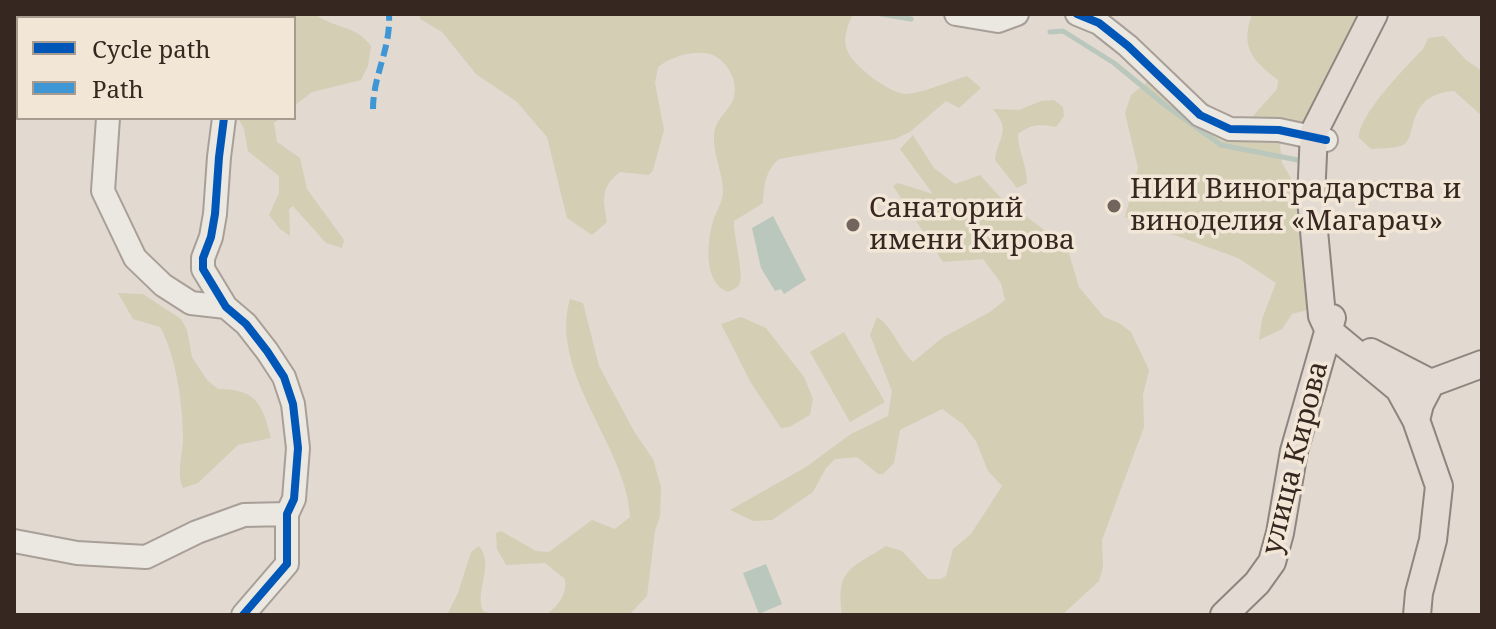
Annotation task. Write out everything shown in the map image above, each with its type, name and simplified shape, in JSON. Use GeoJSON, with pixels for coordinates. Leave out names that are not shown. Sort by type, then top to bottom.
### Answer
{"type":"FeatureCollection","features":[{"type":"Feature","properties":{"kind":"main road","name":"улица Кирова"},"geometry":{"type":"LineString","coordinates":[[1224,615],[1257,583],[1272,562],[1280,533],[1294,451],[1332,315],[1319,139],[1327,101],[1374,14]]}},
{"type":"Feature","properties":{"kind":"main road","name":"улица Кирова"},"geometry":{"type":"LineString","coordinates":[[1319,139],[1390,14]]}},
{"type":"Feature","properties":{"kind":"main road"},"geometry":{"type":"LineString","coordinates":[[1329,331],[1362,347],[1423,402],[1444,479],[1447,514],[1428,593],[1426,615]]}},
{"type":"Feature","properties":{"kind":"main road"},"geometry":{"type":"LineString","coordinates":[[1329,331],[1399,389],[1423,402]]}},
{"type":"Feature","properties":{"kind":"main road"},"geometry":{"type":"LineString","coordinates":[[1423,402],[1482,364]]}},
{"type":"Feature","properties":{"kind":"main road"},"geometry":{"type":"LineString","coordinates":[[1417,615],[1419,593],[1433,540],[1439,486],[1423,402]]}},
{"type":"Feature","properties":{"kind":"street"},"geometry":{"type":"LineString","coordinates":[[956,14],[998,21],[1017,14]]}},
{"type":"Feature","properties":{"kind":"street"},"geometry":{"type":"LineString","coordinates":[[1077,14],[1099,23],[1128,46],[1200,115],[1230,129],[1279,130],[1319,139]]}},
{"type":"Feature","properties":{"kind":"street"},"geometry":{"type":"LineString","coordinates":[[108,120],[103,191],[135,258],[163,285],[191,303],[226,307]]}},
{"type":"Feature","properties":{"kind":"street"},"geometry":{"type":"LineString","coordinates":[[224,120],[215,214],[203,269],[226,307],[246,324],[284,377],[293,404],[298,448],[294,499],[287,514],[287,564],[243,615]]}},
{"type":"Feature","properties":{"kind":"street"},"geometry":{"type":"LineString","coordinates":[[14,541],[77,553],[146,557],[197,532],[244,515],[287,514]]}},
{"type":"Feature","properties":{"kind":"shaded area"},"geometry":{"type":"Polygon","coordinates":[[[315,14],[365,39],[371,46],[368,66],[361,80],[312,92],[296,104],[296,16],[237,16],[315,14]]]}},
{"type":"Feature","properties":{"kind":"shaded area"},"geometry":{"type":"Polygon","coordinates":[[[420,14],[853,14],[845,36],[847,50],[864,71],[882,84],[906,94],[967,76],[981,88],[959,108],[946,101],[910,132],[895,139],[779,159],[768,174],[763,203],[734,221],[740,281],[728,292],[714,280],[709,261],[711,230],[723,192],[714,131],[731,104],[735,88],[730,72],[719,59],[704,53],[692,53],[658,67],[655,83],[664,130],[653,170],[649,175],[620,172],[609,183],[604,194],[607,222],[592,235],[567,218],[547,137],[517,102],[476,74],[442,32],[420,19],[420,14]]]}},
{"type":"Feature","properties":{"kind":"shaded area"},"geometry":{"type":"Polygon","coordinates":[[[1252,14],[1374,14],[1307,123],[1280,145],[1282,163],[1304,201],[1315,308],[1292,314],[1282,329],[1259,340],[1262,319],[1276,283],[1238,258],[1125,217],[1138,168],[1125,113],[1131,95],[1156,75],[1186,88],[1234,123],[1246,124],[1277,89],[1278,80],[1255,59],[1248,45],[1252,14]]]}},
{"type":"Feature","properties":{"kind":"shaded area"},"geometry":{"type":"Polygon","coordinates":[[[1444,36],[1466,60],[1482,71],[1482,116],[1454,91],[1438,94],[1420,108],[1403,145],[1371,149],[1359,138],[1374,104],[1423,49],[1428,38],[1444,36]]]}},
{"type":"Feature","properties":{"kind":"shaded area"},"geometry":{"type":"Polygon","coordinates":[[[1054,100],[1063,107],[1064,116],[1056,127],[1036,126],[1018,134],[1027,183],[1017,188],[995,160],[1003,129],[993,109],[1019,110],[1041,101],[1054,100]]]}},
{"type":"Feature","properties":{"kind":"shaded area"},"geometry":{"type":"Polygon","coordinates":[[[239,120],[278,120],[274,123],[277,142],[300,158],[307,189],[344,240],[342,248],[326,243],[293,206],[289,209],[290,236],[280,229],[269,215],[279,193],[279,176],[248,151],[239,120]]]}},
{"type":"Feature","properties":{"kind":"shaded area"},"geometry":{"type":"Polygon","coordinates":[[[913,135],[934,168],[955,184],[980,175],[999,196],[1067,247],[1079,287],[1104,317],[1131,332],[1149,370],[1143,395],[1144,427],[1102,540],[1103,567],[1099,581],[1062,615],[842,614],[841,587],[844,578],[855,565],[886,546],[902,551],[928,579],[946,576],[953,549],[971,534],[1002,486],[988,471],[976,441],[963,424],[942,409],[900,430],[894,463],[883,474],[878,474],[857,457],[835,459],[826,468],[813,492],[772,520],[753,521],[730,510],[806,467],[851,434],[888,416],[892,391],[870,335],[877,317],[913,362],[942,338],[990,312],[1005,300],[1001,283],[983,259],[943,262],[893,186],[898,183],[933,194],[900,149],[913,135]]]}},
{"type":"Feature","properties":{"kind":"shaded area"},"geometry":{"type":"Polygon","coordinates":[[[773,216],[806,280],[784,294],[781,289],[775,291],[761,268],[752,228],[773,216]]]}},
{"type":"Feature","properties":{"kind":"shaded area"},"geometry":{"type":"Polygon","coordinates":[[[118,293],[143,294],[181,319],[187,330],[192,357],[207,380],[218,389],[241,392],[256,401],[271,438],[238,445],[198,483],[183,488],[180,470],[182,411],[178,381],[166,338],[160,327],[133,319],[118,293]]]}},
{"type":"Feature","properties":{"kind":"shaded area"},"geometry":{"type":"Polygon","coordinates":[[[570,299],[583,303],[599,366],[635,433],[653,459],[661,487],[660,516],[655,531],[647,596],[629,615],[546,615],[561,600],[565,579],[545,563],[506,565],[497,549],[496,533],[501,531],[536,551],[549,552],[592,520],[615,529],[630,517],[617,464],[579,382],[570,355],[566,327],[570,299]]]}},
{"type":"Feature","properties":{"kind":"shaded area"},"geometry":{"type":"Polygon","coordinates":[[[741,317],[766,328],[804,377],[813,399],[810,415],[789,427],[781,428],[751,383],[721,324],[741,317]]]}},
{"type":"Feature","properties":{"kind":"shaded area"},"geometry":{"type":"Polygon","coordinates":[[[844,332],[885,402],[850,422],[810,352],[844,332]]]}},
{"type":"Feature","properties":{"kind":"shaded area"},"geometry":{"type":"Polygon","coordinates":[[[479,546],[485,561],[481,603],[483,611],[496,615],[447,615],[458,593],[471,552],[479,546]]]}},
{"type":"Feature","properties":{"kind":"shaded area"},"geometry":{"type":"Polygon","coordinates":[[[766,564],[782,604],[759,614],[743,573],[766,564]]]}},
{"type":"Feature","properties":{"kind":"waterway"},"geometry":{"type":"LineString","coordinates":[[881,14],[911,19]]}},
{"type":"Feature","properties":{"kind":"waterway"},"geometry":{"type":"LineString","coordinates":[[1050,32],[1063,31],[1114,63],[1221,145],[1303,161]]}},
{"type":"Feature","properties":{"kind":"marked path"},"geometry":{"type":"LineString","coordinates":[[373,109],[389,14]]}},
{"type":"Feature","properties":{"kind":"cycle path"},"geometry":{"type":"LineString","coordinates":[[1077,14],[1099,23],[1128,46],[1200,115],[1230,129],[1279,130],[1326,140]]}},
{"type":"Feature","properties":{"kind":"cycle path"},"geometry":{"type":"LineString","coordinates":[[224,120],[215,214],[203,269],[226,307],[246,324],[284,377],[293,404],[298,448],[294,499],[287,514],[287,564],[243,615]]}},
{"type":"Feature","properties":{"kind":"place","name":"НИИ Виноградарства и виноделия «Магарач»"},"geometry":{"type":"Point","coordinates":[1114,206]}},
{"type":"Feature","properties":{"kind":"place","name":"Санаторий имени Кирова"},"geometry":{"type":"Point","coordinates":[853,225]}}]}
